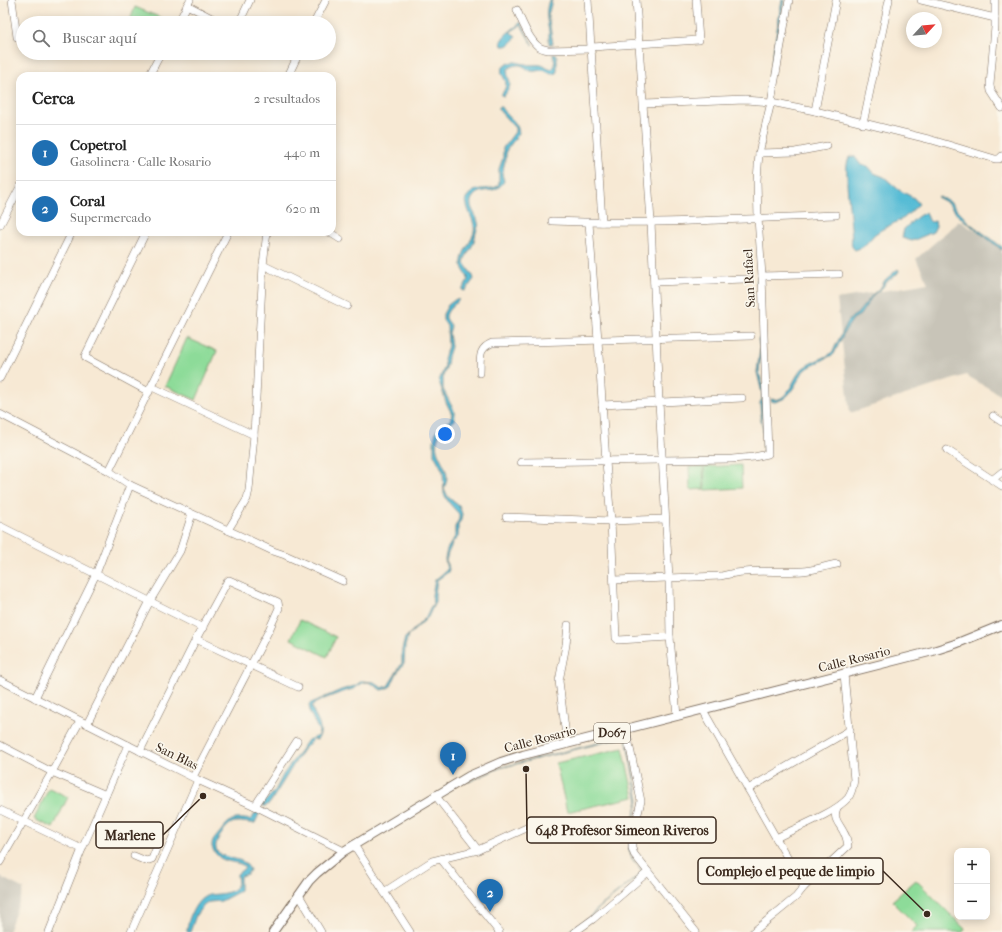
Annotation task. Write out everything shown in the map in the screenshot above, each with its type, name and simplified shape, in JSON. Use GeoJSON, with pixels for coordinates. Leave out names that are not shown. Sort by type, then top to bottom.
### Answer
{"type":"FeatureCollection","features":[{"type":"Feature","properties":{"kind":"main road","name":"Calle Rosario"},"geometry":{"type":"LineString","coordinates":[[273,932],[299,895],[317,873],[344,851],[435,795],[489,766],[567,744],[844,674],[955,644],[1002,625]]}},
{"type":"Feature","properties":{"kind":"street"},"geometry":{"type":"LineString","coordinates":[[12,0],[16,30]]}},
{"type":"Feature","properties":{"kind":"street"},"geometry":{"type":"LineString","coordinates":[[242,16],[250,0]]}},
{"type":"Feature","properties":{"kind":"street"},"geometry":{"type":"LineString","coordinates":[[318,16],[326,0]]}},
{"type":"Feature","properties":{"kind":"street"},"geometry":{"type":"LineString","coordinates":[[588,0],[602,222]]}},
{"type":"Feature","properties":{"kind":"street"},"geometry":{"type":"LineString","coordinates":[[636,0],[651,222],[669,578],[670,637],[677,716]]}},
{"type":"Feature","properties":{"kind":"street"},"geometry":{"type":"LineString","coordinates":[[516,10],[537,46],[548,50],[591,48],[699,40],[696,0]]}},
{"type":"Feature","properties":{"kind":"street","name":"San Rafael"},"geometry":{"type":"LineString","coordinates":[[663,460],[732,459],[768,454],[762,276],[758,218],[758,180],[760,153],[771,102],[789,0]]}},
{"type":"Feature","properties":{"kind":"street"},"geometry":{"type":"LineString","coordinates":[[815,111],[836,0]]}},
{"type":"Feature","properties":{"kind":"street"},"geometry":{"type":"LineString","coordinates":[[864,124],[889,0]]}},
{"type":"Feature","properties":{"kind":"street"},"geometry":{"type":"LineString","coordinates":[[921,0],[995,20],[1002,24]]}},
{"type":"Feature","properties":{"kind":"street"},"geometry":{"type":"LineString","coordinates":[[995,0],[990,85],[991,91],[1002,108]]}},
{"type":"Feature","properties":{"kind":"street"},"geometry":{"type":"LineString","coordinates":[[182,16],[188,3],[209,16]]}},
{"type":"Feature","properties":{"kind":"street"},"geometry":{"type":"LineString","coordinates":[[151,72],[157,60]]}},
{"type":"Feature","properties":{"kind":"street"},"geometry":{"type":"LineString","coordinates":[[290,72],[296,60]]}},
{"type":"Feature","properties":{"kind":"street"},"geometry":{"type":"LineString","coordinates":[[644,104],[744,100],[771,102],[815,111],[932,140],[995,159],[999,159],[1002,156]]}},
{"type":"Feature","properties":{"kind":"street"},"geometry":{"type":"LineString","coordinates":[[760,153],[795,152],[827,146]]}},
{"type":"Feature","properties":{"kind":"street"},"geometry":{"type":"LineString","coordinates":[[0,225],[16,194]]}},
{"type":"Feature","properties":{"kind":"street"},"geometry":{"type":"LineString","coordinates":[[552,221],[588,223],[651,222],[836,215]]}},
{"type":"Feature","properties":{"kind":"street"},"geometry":{"type":"LineString","coordinates":[[588,223],[611,521],[617,640],[670,637]]}},
{"type":"Feature","properties":{"kind":"street"},"geometry":{"type":"LineString","coordinates":[[0,378],[70,236]]}},
{"type":"Feature","properties":{"kind":"street"},"geometry":{"type":"LineString","coordinates":[[144,236],[85,356],[86,358],[151,390],[254,435]]}},
{"type":"Feature","properties":{"kind":"street"},"geometry":{"type":"LineString","coordinates":[[109,471],[151,390],[226,236]]}},
{"type":"Feature","properties":{"kind":"street"},"geometry":{"type":"LineString","coordinates":[[228,530],[246,499],[249,490],[254,435],[266,236]]}},
{"type":"Feature","properties":{"kind":"street"},"geometry":{"type":"LineString","coordinates":[[336,236],[340,238]]}},
{"type":"Feature","properties":{"kind":"street"},"geometry":{"type":"LineString","coordinates":[[263,265],[347,306]]}},
{"type":"Feature","properties":{"kind":"street"},"geometry":{"type":"LineString","coordinates":[[762,276],[839,274]]}},
{"type":"Feature","properties":{"kind":"street"},"geometry":{"type":"LineString","coordinates":[[654,282],[746,279]]}},
{"type":"Feature","properties":{"kind":"street"},"geometry":{"type":"LineString","coordinates":[[480,373],[482,350],[485,346],[492,343],[751,336]]}},
{"type":"Feature","properties":{"kind":"street"},"geometry":{"type":"LineString","coordinates":[[602,405],[742,398]]}},
{"type":"Feature","properties":{"kind":"street"},"geometry":{"type":"LineString","coordinates":[[0,414],[109,471],[130,485],[343,581]]}},
{"type":"Feature","properties":{"kind":"street"},"geometry":{"type":"LineString","coordinates":[[993,416],[1002,422]]}},
{"type":"Feature","properties":{"kind":"street"},"geometry":{"type":"LineString","coordinates":[[947,450],[1002,486]]}},
{"type":"Feature","properties":{"kind":"street"},"geometry":{"type":"LineString","coordinates":[[521,462],[663,460]]}},
{"type":"Feature","properties":{"kind":"street"},"geometry":{"type":"LineString","coordinates":[[992,480],[1002,472]]}},
{"type":"Feature","properties":{"kind":"street"},"geometry":{"type":"LineString","coordinates":[[35,698],[96,574],[130,485]]}},
{"type":"Feature","properties":{"kind":"street"},"geometry":{"type":"LineString","coordinates":[[87,724],[150,601],[180,551],[192,514]]}},
{"type":"Feature","properties":{"kind":"street"},"geometry":{"type":"LineString","coordinates":[[506,517],[611,521],[665,519]]}},
{"type":"Feature","properties":{"kind":"street"},"geometry":{"type":"LineString","coordinates":[[0,526],[203,628]]}},
{"type":"Feature","properties":{"kind":"street"},"geometry":{"type":"LineString","coordinates":[[614,580],[721,576],[748,571],[804,571],[836,564]]}},
{"type":"Feature","properties":{"kind":"street"},"geometry":{"type":"LineString","coordinates":[[131,932],[166,855],[195,779],[269,630],[279,608],[278,602],[229,580],[227,582],[196,639],[140,751]]}},
{"type":"Feature","properties":{"kind":"street"},"geometry":{"type":"LineString","coordinates":[[567,744],[559,681],[568,626]]}},
{"type":"Feature","properties":{"kind":"street"},"geometry":{"type":"LineString","coordinates":[[196,639],[298,688]]}},
{"type":"Feature","properties":{"kind":"street"},"geometry":{"type":"LineString","coordinates":[[776,838],[837,808],[849,797],[853,785],[850,730],[844,674]]}},
{"type":"Feature","properties":{"kind":"street","name":"San Blas"},"geometry":{"type":"LineString","coordinates":[[0,680],[195,779],[255,806],[344,851]]}},
{"type":"Feature","properties":{"kind":"street"},"geometry":{"type":"LineString","coordinates":[[703,710],[804,887]]}},
{"type":"Feature","properties":{"kind":"street"},"geometry":{"type":"LineString","coordinates":[[0,862],[80,721]]}},
{"type":"Feature","properties":{"kind":"street"},"geometry":{"type":"LineString","coordinates":[[626,729],[641,801],[634,825],[632,848],[637,860],[696,932]]}},
{"type":"Feature","properties":{"kind":"street"},"geometry":{"type":"LineString","coordinates":[[748,789],[850,730]]}},
{"type":"Feature","properties":{"kind":"street"},"geometry":{"type":"LineString","coordinates":[[255,806],[297,741]]}},
{"type":"Feature","properties":{"kind":"street"},"geometry":{"type":"LineString","coordinates":[[49,932],[82,849],[128,745]]}},
{"type":"Feature","properties":{"kind":"street"},"geometry":{"type":"LineString","coordinates":[[0,746],[52,772],[106,795]]}},
{"type":"Feature","properties":{"kind":"street"},"geometry":{"type":"LineString","coordinates":[[435,795],[478,850]]}},
{"type":"Feature","properties":{"kind":"street"},"geometry":{"type":"LineString","coordinates":[[753,932],[796,897],[804,887],[848,846],[846,835],[836,818],[835,812],[837,808]]}},
{"type":"Feature","properties":{"kind":"street"},"geometry":{"type":"LineString","coordinates":[[0,810],[82,849]]}},
{"type":"Feature","properties":{"kind":"street"},"geometry":{"type":"LineString","coordinates":[[384,892],[432,861],[478,850],[533,825]]}},
{"type":"Feature","properties":{"kind":"street"},"geometry":{"type":"LineString","coordinates":[[134,856],[150,860],[156,850],[160,837],[144,828]]}},
{"type":"Feature","properties":{"kind":"street"},"geometry":{"type":"LineString","coordinates":[[354,845],[410,932]]}},
{"type":"Feature","properties":{"kind":"street"},"geometry":{"type":"LineString","coordinates":[[156,850],[166,855]]}},
{"type":"Feature","properties":{"kind":"street"},"geometry":{"type":"LineString","coordinates":[[442,859],[499,932]]}},
{"type":"Feature","properties":{"kind":"street"},"geometry":{"type":"LineString","coordinates":[[575,932],[593,919],[648,872]]}},
{"type":"Feature","properties":{"kind":"street"},"geometry":{"type":"LineString","coordinates":[[299,895],[321,932]]}},
{"type":"Feature","properties":{"kind":"shaded area"},"geometry":{"type":"Polygon","coordinates":[[[959,221],[1002,247],[1002,396],[966,375],[850,413],[837,299],[928,283],[916,259],[959,221]]]}},
{"type":"Feature","properties":{"kind":"shaded area"},"geometry":{"type":"Polygon","coordinates":[[[0,877],[24,889],[8,932],[0,932],[0,877]]]}},
{"type":"Feature","properties":{"kind":"green space"},"geometry":{"type":"Polygon","coordinates":[[[135,7],[157,16],[132,16],[135,7]]]}},
{"type":"Feature","properties":{"kind":"green space"},"geometry":{"type":"Polygon","coordinates":[[[187,338],[217,351],[196,400],[165,386],[187,338]]]}},
{"type":"Feature","properties":{"kind":"green space"},"geometry":{"type":"Polygon","coordinates":[[[741,465],[742,488],[705,490],[704,467],[741,465]]]}},
{"type":"Feature","properties":{"kind":"green space"},"geometry":{"type":"Polygon","coordinates":[[[689,467],[703,467],[704,489],[690,490],[689,467]]]}},
{"type":"Feature","properties":{"kind":"green space"},"geometry":{"type":"Polygon","coordinates":[[[300,620],[336,637],[327,657],[291,639],[300,620]]]}},
{"type":"Feature","properties":{"kind":"green space"},"geometry":{"type":"Polygon","coordinates":[[[623,748],[634,797],[567,812],[556,763],[623,748]]]}},
{"type":"Feature","properties":{"kind":"green space"},"geometry":{"type":"Polygon","coordinates":[[[49,788],[68,797],[53,828],[34,819],[49,788]]]}},
{"type":"Feature","properties":{"kind":"green space"},"geometry":{"type":"Polygon","coordinates":[[[916,880],[954,918],[954,920],[956,920],[965,929],[963,932],[911,932],[917,926],[892,901],[916,880]]]}},
{"type":"Feature","properties":{"kind":"water"},"geometry":{"type":"Polygon","coordinates":[[[549,0],[552,0],[548,16],[553,44],[549,44],[547,12],[549,0]]]}},
{"type":"Feature","properties":{"kind":"water"},"geometry":{"type":"Polygon","coordinates":[[[782,0],[784,0],[766,94],[782,0]]]}},
{"type":"Feature","properties":{"kind":"water"},"geometry":{"type":"Polygon","coordinates":[[[521,22],[533,46],[521,25],[510,32],[516,36],[513,42],[507,46],[502,46],[501,41],[503,38],[521,22]]]}},
{"type":"Feature","properties":{"kind":"water"},"geometry":{"type":"Polygon","coordinates":[[[553,54],[557,55],[556,73],[551,74],[544,70],[531,71],[519,65],[512,66],[508,70],[510,84],[508,90],[504,96],[501,95],[506,85],[502,74],[502,69],[509,63],[514,62],[529,65],[541,65],[552,69],[555,64],[553,54]]]}},
{"type":"Feature","properties":{"kind":"water"},"geometry":{"type":"Polygon","coordinates":[[[498,107],[501,107],[514,122],[519,133],[506,151],[502,174],[504,181],[497,189],[480,192],[471,200],[471,207],[478,225],[473,244],[464,263],[474,279],[465,291],[462,290],[468,280],[468,277],[463,269],[462,260],[474,234],[474,225],[466,198],[474,191],[498,186],[499,169],[503,158],[503,148],[515,132],[515,128],[498,109],[498,107]]]}},
{"type":"Feature","properties":{"kind":"water"},"geometry":{"type":"Polygon","coordinates":[[[851,156],[855,157],[861,165],[868,166],[874,173],[884,177],[899,190],[914,198],[919,204],[904,218],[881,230],[875,234],[863,247],[855,250],[851,242],[852,238],[847,184],[847,165],[851,156]]]}},
{"type":"Feature","properties":{"kind":"water"},"geometry":{"type":"Polygon","coordinates":[[[938,196],[949,201],[968,222],[1002,247],[1002,250],[960,217],[948,203],[937,197],[938,196]]]}},
{"type":"Feature","properties":{"kind":"water"},"geometry":{"type":"Polygon","coordinates":[[[925,213],[931,222],[935,221],[936,226],[933,232],[912,241],[902,238],[904,229],[916,218],[925,213]]]}},
{"type":"Feature","properties":{"kind":"water"},"geometry":{"type":"Polygon","coordinates":[[[898,269],[899,271],[896,275],[887,281],[882,288],[874,294],[860,315],[853,319],[845,331],[834,354],[804,370],[789,394],[783,399],[775,402],[771,401],[771,399],[782,397],[786,393],[803,368],[829,355],[833,351],[847,323],[857,314],[873,294],[881,287],[885,280],[898,269]]]}},
{"type":"Feature","properties":{"kind":"water"},"geometry":{"type":"Polygon","coordinates":[[[456,299],[459,300],[446,315],[446,319],[451,326],[449,333],[451,347],[443,376],[443,389],[454,411],[455,420],[441,429],[436,444],[439,456],[447,474],[447,480],[444,488],[448,497],[459,506],[462,514],[458,525],[458,537],[453,542],[446,561],[449,569],[448,572],[437,580],[435,602],[428,617],[408,636],[405,646],[404,663],[391,686],[381,690],[371,683],[365,682],[353,689],[314,704],[312,706],[313,710],[320,728],[319,736],[317,740],[313,739],[302,751],[270,803],[263,806],[262,804],[275,791],[283,775],[308,740],[318,736],[319,731],[310,713],[309,704],[341,690],[355,686],[362,681],[374,682],[382,688],[388,686],[402,663],[402,650],[405,638],[426,617],[433,604],[432,595],[435,580],[447,570],[445,559],[447,549],[455,537],[455,527],[459,519],[459,514],[449,503],[444,494],[443,471],[434,454],[434,441],[436,431],[442,425],[450,421],[452,414],[439,381],[445,366],[444,359],[448,346],[447,326],[443,320],[443,314],[448,305],[456,299]]]}},
{"type":"Feature","properties":{"kind":"water"},"geometry":{"type":"Polygon","coordinates":[[[758,339],[760,339],[761,354],[759,371],[763,389],[762,420],[764,429],[764,453],[760,403],[762,393],[757,372],[760,349],[758,339]]]}},
{"type":"Feature","properties":{"kind":"water"},"geometry":{"type":"Polygon","coordinates":[[[626,736],[639,801],[637,807],[638,801],[626,737],[499,768],[626,736]]]}},
{"type":"Feature","properties":{"kind":"water"},"geometry":{"type":"Polygon","coordinates":[[[637,807],[633,822],[630,845],[631,828],[637,807]]]}},
{"type":"Feature","properties":{"kind":"water"},"geometry":{"type":"Polygon","coordinates":[[[257,811],[260,812],[255,823],[231,823],[224,830],[216,844],[216,849],[218,852],[227,857],[242,861],[250,870],[247,874],[240,876],[240,891],[221,901],[209,902],[202,907],[196,915],[190,932],[187,932],[187,927],[193,910],[200,900],[209,895],[234,890],[238,884],[237,874],[245,868],[243,865],[220,858],[212,848],[214,840],[230,821],[234,819],[251,820],[257,811]]]}},
{"type":"Feature","properties":{"kind":"water"},"geometry":{"type":"Polygon","coordinates":[[[630,845],[632,857],[636,863],[632,859],[629,849],[630,845]]]}},
{"type":"Feature","properties":{"kind":"water"},"geometry":{"type":"Polygon","coordinates":[[[638,866],[644,872],[600,907],[643,872],[638,866]]]}},
{"type":"Feature","properties":{"kind":"waterway"},"geometry":{"type":"LineString","coordinates":[[757,280],[758,284]]}},
{"type":"Feature","properties":{"kind":"place","name":"648 Profesor Simeon Riveros"},"geometry":{"type":"Point","coordinates":[526,769]}},
{"type":"Feature","properties":{"kind":"place","name":"Copetrol"},"geometry":{"type":"Point","coordinates":[453,775]}},
{"type":"Feature","properties":{"kind":"place","name":"Marlene"},"geometry":{"type":"Point","coordinates":[203,796]}},
{"type":"Feature","properties":{"kind":"place","name":"Coral"},"geometry":{"type":"Point","coordinates":[490,912]}},
{"type":"Feature","properties":{"kind":"place","name":"Complejo el peque de limpio"},"geometry":{"type":"Point","coordinates":[927,914]}}]}
